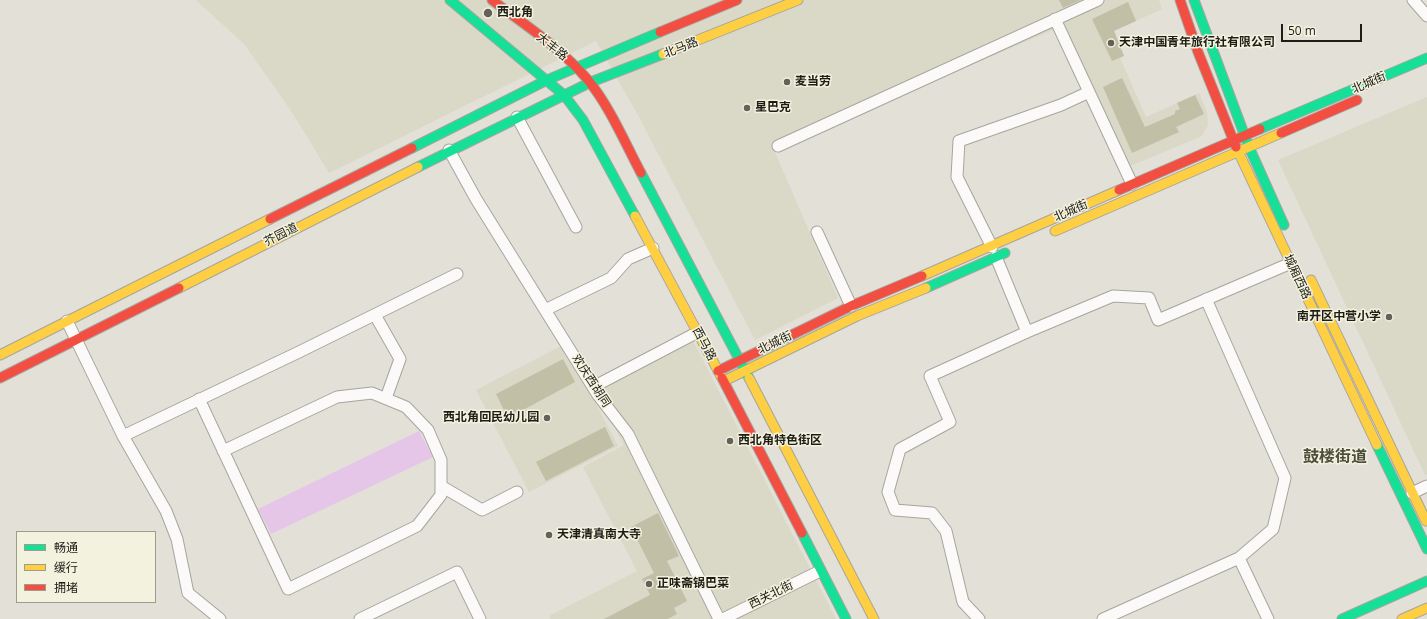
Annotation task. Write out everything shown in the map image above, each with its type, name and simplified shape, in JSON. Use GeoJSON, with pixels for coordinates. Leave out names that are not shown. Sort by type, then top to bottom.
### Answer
{"type":"FeatureCollection","features":[{"type":"Feature","properties":{"kind":"main road"},"geometry":{"type":"LineString","coordinates":[[450,0],[547,80]]}},
{"type":"Feature","properties":{"kind":"main road","name":"大丰路"},"geometry":{"type":"LineString","coordinates":[[492,0],[576,66],[591,82]]}},
{"type":"Feature","properties":{"kind":"main road","name":"北马路"},"geometry":{"type":"LineString","coordinates":[[547,80],[576,66],[737,0]]}},
{"type":"Feature","properties":{"kind":"main road","name":"北马路"},"geometry":{"type":"LineString","coordinates":[[564,95],[591,82],[798,0]]}},
{"type":"Feature","properties":{"kind":"main road","name":"城厢西路"},"geometry":{"type":"LineString","coordinates":[[1180,0],[1198,52],[1233,141],[1427,549]]}},
{"type":"Feature","properties":{"kind":"main road"},"geometry":{"type":"LineString","coordinates":[[1194,0],[1249,148],[1288,233]]}},
{"type":"Feature","properties":{"kind":"main road","name":"北城街"},"geometry":{"type":"LineString","coordinates":[[724,381],[857,316],[939,284],[994,252],[1132,184],[1427,58]]}},
{"type":"Feature","properties":{"kind":"main road","name":"西马路"},"geometry":{"type":"LineString","coordinates":[[547,80],[564,95],[590,131],[724,381],[820,571],[846,619]]}},
{"type":"Feature","properties":{"kind":"main road","name":"芥园道"},"geometry":{"type":"LineString","coordinates":[[0,355],[547,80]]}},
{"type":"Feature","properties":{"kind":"main road","name":"西马路"},"geometry":{"type":"LineString","coordinates":[[591,82],[649,184],[874,619]]}},
{"type":"Feature","properties":{"kind":"main road","name":"芥园道"},"geometry":{"type":"LineString","coordinates":[[0,378],[449,150],[564,95]]}},
{"type":"Feature","properties":{"kind":"main road","name":"北城街"},"geometry":{"type":"LineString","coordinates":[[1046,235],[1363,98]]}},
{"type":"Feature","properties":{"kind":"main road","name":"北城街"},"geometry":{"type":"LineString","coordinates":[[718,371],[851,306],[994,252],[1011,251]]}},
{"type":"Feature","properties":{"kind":"main road","name":"城厢西路"},"geometry":{"type":"LineString","coordinates":[[1308,275],[1427,523]]}},
{"type":"Feature","properties":{"kind":"main road"},"geometry":{"type":"LineString","coordinates":[[1342,619],[1427,581]]}},
{"type":"Feature","properties":{"kind":"main road"},"geometry":{"type":"LineString","coordinates":[[1402,619],[1427,608]]}},
{"type":"Feature","properties":{"kind":"street"},"geometry":{"type":"LineString","coordinates":[[778,146],[1098,0]]}},
{"type":"Feature","properties":{"kind":"street"},"geometry":{"type":"LineString","coordinates":[[1413,0],[1427,16]]}},
{"type":"Feature","properties":{"kind":"street"},"geometry":{"type":"LineString","coordinates":[[1055,20],[1132,184]]}},
{"type":"Feature","properties":{"kind":"street"},"geometry":{"type":"LineString","coordinates":[[1028,332],[994,252],[957,177],[959,141],[1060,105],[1089,92]]}},
{"type":"Feature","properties":{"kind":"street"},"geometry":{"type":"LineString","coordinates":[[517,117],[576,227]]}},
{"type":"Feature","properties":{"kind":"street","name":"欢庆西胡同"},"geometry":{"type":"LineString","coordinates":[[449,150],[476,198],[593,387],[628,434],[718,619]]}},
{"type":"Feature","properties":{"kind":"street"},"geometry":{"type":"LineString","coordinates":[[818,232],[851,306]]}},
{"type":"Feature","properties":{"kind":"street"},"geometry":{"type":"LineString","coordinates":[[546,310],[611,278],[628,259],[653,248]]}},
{"type":"Feature","properties":{"kind":"street"},"geometry":{"type":"LineString","coordinates":[[979,619],[963,602],[946,531],[932,513],[895,510],[888,492],[900,449],[950,422],[930,376],[1113,296],[1148,298],[1158,320],[1291,264]]}},
{"type":"Feature","properties":{"kind":"street"},"geometry":{"type":"LineString","coordinates":[[123,436],[457,274]]}},
{"type":"Feature","properties":{"kind":"street"},"geometry":{"type":"LineString","coordinates":[[1104,619],[1239,558],[1273,529],[1285,478],[1206,299]]}},
{"type":"Feature","properties":{"kind":"street"},"geometry":{"type":"LineString","coordinates":[[375,315],[400,359],[386,398]]}},
{"type":"Feature","properties":{"kind":"street"},"geometry":{"type":"LineString","coordinates":[[67,321],[123,436],[166,511],[177,539],[188,593],[220,619]]}},
{"type":"Feature","properties":{"kind":"street"},"geometry":{"type":"LineString","coordinates":[[593,387],[698,332]]}},
{"type":"Feature","properties":{"kind":"street"},"geometry":{"type":"LineString","coordinates":[[199,400],[223,451],[288,589],[417,526],[441,495],[440,460],[428,430],[406,407],[372,393],[337,397],[223,451]]}},
{"type":"Feature","properties":{"kind":"street"},"geometry":{"type":"LineString","coordinates":[[441,486],[482,510],[517,492]]}},
{"type":"Feature","properties":{"kind":"street"},"geometry":{"type":"LineString","coordinates":[[1412,493],[1427,486]]}},
{"type":"Feature","properties":{"kind":"street"},"geometry":{"type":"LineString","coordinates":[[1239,558],[1268,619]]}},
{"type":"Feature","properties":{"kind":"street","name":"西关北街"},"geometry":{"type":"LineString","coordinates":[[723,619],[820,571]]}},
{"type":"Feature","properties":{"kind":"street"},"geometry":{"type":"LineString","coordinates":[[360,619],[458,572],[480,619]]}},
{"type":"Feature","properties":{"kind":"shaded area","name":"西北角"},"geometry":{"type":"Polygon","coordinates":[[[196,0],[1159,0],[1162,9],[1114,31],[1124,56],[1120,58],[1146,117],[1199,93],[1207,113],[1208,125],[1202,136],[1128,167],[1060,27],[774,150],[838,298],[755,340],[639,117],[596,41],[329,173],[292,112],[244,44],[196,0]]]}},
{"type":"Feature","properties":{"kind":"shaded area","name":"南开区中营小学"},"geometry":{"type":"Polygon","coordinates":[[[1427,97],[1427,474],[1425,475],[1278,160],[1427,97]]]}},
{"type":"Feature","properties":{"kind":"shaded area"},"geometry":{"type":"Polygon","coordinates":[[[692,339],[836,619],[551,619],[549,616],[637,571],[583,467],[624,445],[595,389],[692,339]]]}},
{"type":"Feature","properties":{"kind":"shaded area","name":"西北角回民幼儿园"},"geometry":{"type":"Polygon","coordinates":[[[565,344],[618,446],[529,492],[476,390],[565,344]]]}},
{"type":"Feature","properties":{"kind":"shaded area"},"geometry":{"type":"Polygon","coordinates":[[[419,431],[433,457],[271,534],[258,509],[419,431]]]}},
{"type":"Feature","properties":{"kind":"building"},"geometry":{"type":"Polygon","coordinates":[[[1059,0],[1081,0],[1063,8],[1059,0]]]}},
{"type":"Feature","properties":{"kind":"building","name":"天津中国青年旅行社有限公司"},"geometry":{"type":"Polygon","coordinates":[[[1128,2],[1136,21],[1114,31],[1124,56],[1112,61],[1092,19],[1128,2]]]}},
{"type":"Feature","properties":{"kind":"building"},"geometry":{"type":"Polygon","coordinates":[[[1122,78],[1145,127],[1175,114],[1175,111],[1180,109],[1177,103],[1195,95],[1204,114],[1176,127],[1179,132],[1132,153],[1103,87],[1122,78]]]}},
{"type":"Feature","properties":{"kind":"building"},"geometry":{"type":"Polygon","coordinates":[[[563,359],[575,382],[508,418],[496,394],[563,359]]]}},
{"type":"Feature","properties":{"kind":"building"},"geometry":{"type":"Polygon","coordinates":[[[605,427],[614,446],[546,481],[536,462],[605,427]]]}},
{"type":"Feature","properties":{"kind":"building"},"geometry":{"type":"Polygon","coordinates":[[[658,513],[679,556],[667,561],[687,601],[674,608],[677,614],[668,619],[604,619],[650,595],[642,579],[654,573],[631,527],[658,513]]]}},
{"type":"Feature","properties":{"kind":"traffic: fast"},"geometry":{"type":"LineString","coordinates":[[450,0],[564,95],[583,120],[635,216]]}},
{"type":"Feature","properties":{"kind":"traffic: fast"},"geometry":{"type":"LineString","coordinates":[[1194,0],[1249,147],[1284,225]]}},
{"type":"Feature","properties":{"kind":"traffic: fast"},"geometry":{"type":"LineString","coordinates":[[412,148],[547,80],[660,32]]}},
{"type":"Feature","properties":{"kind":"traffic: fast"},"geometry":{"type":"LineString","coordinates":[[418,167],[591,82],[663,54]]}},
{"type":"Feature","properties":{"kind":"traffic: fast"},"geometry":{"type":"LineString","coordinates":[[1260,129],[1427,58]]}},
{"type":"Feature","properties":{"kind":"traffic: fast"},"geometry":{"type":"LineString","coordinates":[[641,173],[749,378]]}},
{"type":"Feature","properties":{"kind":"traffic: fast"},"geometry":{"type":"LineString","coordinates":[[926,288],[1005,253]]}},
{"type":"Feature","properties":{"kind":"traffic: fast"},"geometry":{"type":"LineString","coordinates":[[1377,445],[1427,549]]}},
{"type":"Feature","properties":{"kind":"traffic: fast"},"geometry":{"type":"LineString","coordinates":[[802,533],[846,619]]}},
{"type":"Feature","properties":{"kind":"traffic: fast"},"geometry":{"type":"LineString","coordinates":[[1342,619],[1427,581]]}},
{"type":"Feature","properties":{"kind":"traffic: slow"},"geometry":{"type":"LineString","coordinates":[[663,54],[798,0]]}},
{"type":"Feature","properties":{"kind":"traffic: slow"},"geometry":{"type":"LineString","coordinates":[[1055,231],[1281,133]]}},
{"type":"Feature","properties":{"kind":"traffic: slow"},"geometry":{"type":"LineString","coordinates":[[1236,147],[1377,445]]}},
{"type":"Feature","properties":{"kind":"traffic: slow"},"geometry":{"type":"LineString","coordinates":[[179,288],[418,167]]}},
{"type":"Feature","properties":{"kind":"traffic: slow"},"geometry":{"type":"LineString","coordinates":[[922,276],[1119,190]]}},
{"type":"Feature","properties":{"kind":"traffic: slow"},"geometry":{"type":"LineString","coordinates":[[635,216],[722,378]]}},
{"type":"Feature","properties":{"kind":"traffic: slow"},"geometry":{"type":"LineString","coordinates":[[0,355],[270,219]]}},
{"type":"Feature","properties":{"kind":"traffic: slow"},"geometry":{"type":"LineString","coordinates":[[1311,280],[1426,521]]}},
{"type":"Feature","properties":{"kind":"traffic: slow"},"geometry":{"type":"LineString","coordinates":[[724,381],[857,316],[926,288]]}},
{"type":"Feature","properties":{"kind":"traffic: slow"},"geometry":{"type":"LineString","coordinates":[[749,378],[874,619]]}},
{"type":"Feature","properties":{"kind":"traffic: slow"},"geometry":{"type":"LineString","coordinates":[[1402,619],[1427,608]]}},
{"type":"Feature","properties":{"kind":"traffic: jam"},"geometry":{"type":"LineString","coordinates":[[492,0],[554,47],[588,80],[617,125],[641,173]]}},
{"type":"Feature","properties":{"kind":"traffic: jam"},"geometry":{"type":"LineString","coordinates":[[660,32],[737,0]]}},
{"type":"Feature","properties":{"kind":"traffic: jam"},"geometry":{"type":"LineString","coordinates":[[1180,0],[1198,52],[1236,147]]}},
{"type":"Feature","properties":{"kind":"traffic: jam"},"geometry":{"type":"LineString","coordinates":[[1281,133],[1357,100]]}},
{"type":"Feature","properties":{"kind":"traffic: jam"},"geometry":{"type":"LineString","coordinates":[[1119,190],[1260,129]]}},
{"type":"Feature","properties":{"kind":"traffic: jam"},"geometry":{"type":"LineString","coordinates":[[270,219],[412,148]]}},
{"type":"Feature","properties":{"kind":"traffic: jam"},"geometry":{"type":"LineString","coordinates":[[718,371],[851,306],[922,276]]}},
{"type":"Feature","properties":{"kind":"traffic: jam"},"geometry":{"type":"LineString","coordinates":[[0,378],[179,288]]}},
{"type":"Feature","properties":{"kind":"traffic: jam"},"geometry":{"type":"LineString","coordinates":[[722,378],[802,533]]}},
{"type":"Feature","properties":{"kind":"place","name":"西北角"},"geometry":{"type":"Point","coordinates":[488,13]}},
{"type":"Feature","properties":{"kind":"place","name":"天津中国青年旅行社有限公司"},"geometry":{"type":"Point","coordinates":[1111,43]}},
{"type":"Feature","properties":{"kind":"place","name":"麦当劳"},"geometry":{"type":"Point","coordinates":[787,82]}},
{"type":"Feature","properties":{"kind":"place","name":"星巴克"},"geometry":{"type":"Point","coordinates":[747,108]}},
{"type":"Feature","properties":{"kind":"place","name":"南开区中营小学"},"geometry":{"type":"Point","coordinates":[1389,317]}},
{"type":"Feature","properties":{"kind":"place","name":"西北角回民幼儿园"},"geometry":{"type":"Point","coordinates":[547,418]}},
{"type":"Feature","properties":{"kind":"place","name":"西北角特色街区"},"geometry":{"type":"Point","coordinates":[730,441]}},
{"type":"Feature","properties":{"kind":"place","name":"天津清真南大寺"},"geometry":{"type":"Point","coordinates":[549,535]}},
{"type":"Feature","properties":{"kind":"place","name":"正味斋锅巴菜"},"geometry":{"type":"Point","coordinates":[649,584]}},
{"type":"Feature","properties":{"kind":"district","name":"鼓楼街道"},"geometry":{"type":"Point","coordinates":[1335,457]}}]}
